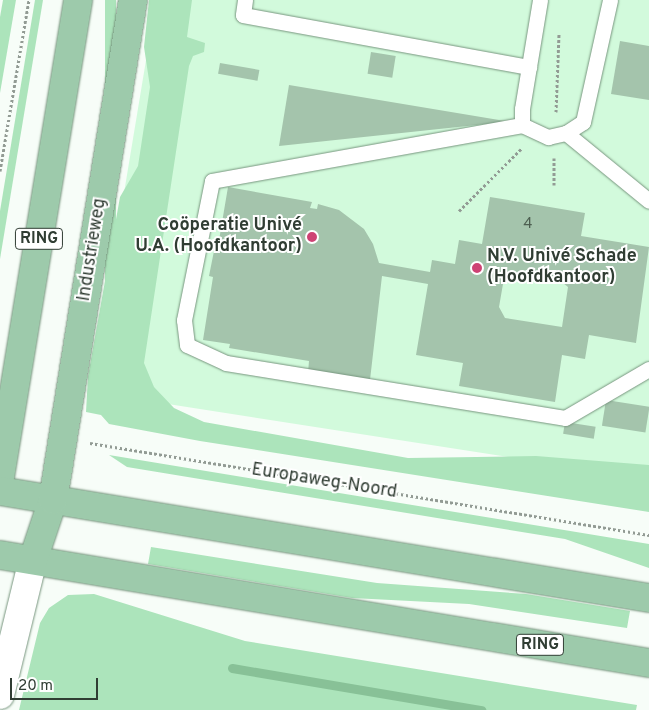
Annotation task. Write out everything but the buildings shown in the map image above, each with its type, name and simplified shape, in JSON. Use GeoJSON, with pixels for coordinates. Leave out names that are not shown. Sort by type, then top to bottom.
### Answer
{"type":"FeatureCollection","features":[{"type":"Feature","properties":{"kind":"main road","name":"RING"},"geometry":{"type":"LineString","coordinates":[[0,477],[78,0]]}},
{"type":"Feature","properties":{"kind":"main road","name":"Industrieweg"},"geometry":{"type":"LineString","coordinates":[[53,500],[133,0]]}},
{"type":"Feature","properties":{"kind":"main road"},"geometry":{"type":"LineString","coordinates":[[0,491],[649,598]]}},
{"type":"Feature","properties":{"kind":"main road"},"geometry":{"type":"LineString","coordinates":[[32,560],[53,500]]}},
{"type":"Feature","properties":{"kind":"main road","name":"RING"},"geometry":{"type":"LineString","coordinates":[[0,555],[649,662]]}},
{"type":"Feature","properties":{"kind":"street"},"geometry":{"type":"LineString","coordinates":[[0,695],[32,560]]}},
{"type":"Feature","properties":{"kind":"lane"},"geometry":{"type":"LineString","coordinates":[[245,0],[243,15],[529,67]]}},
{"type":"Feature","properties":{"kind":"lane"},"geometry":{"type":"LineString","coordinates":[[522,125],[540,0]]}},
{"type":"Feature","properties":{"kind":"lane"},"geometry":{"type":"LineString","coordinates":[[610,0],[583,122],[561,134],[536,133],[522,125],[212,181],[184,320],[187,345],[226,363],[565,418],[649,369]]}},
{"type":"Feature","properties":{"kind":"lane"},"geometry":{"type":"LineString","coordinates":[[561,134],[649,201]]}},
{"type":"Feature","properties":{"kind":"path"},"geometry":{"type":"LineString","coordinates":[[0,171],[28,0]]}},
{"type":"Feature","properties":{"kind":"path"},"geometry":{"type":"LineString","coordinates":[[554,185],[561,134],[560,29]]}},
{"type":"Feature","properties":{"kind":"path"},"geometry":{"type":"LineString","coordinates":[[460,211],[536,133]]}},
{"type":"Feature","properties":{"kind":"path","name":"Europaweg-Noord"},"geometry":{"type":"LineString","coordinates":[[62,438],[649,535]]}},
{"type":"Feature","properties":{"kind":"shaded area"},"geometry":{"type":"Polygon","coordinates":[[[3,0],[16,0],[0,93],[0,17],[3,0]]]}},
{"type":"Feature","properties":{"kind":"shaded area"},"geometry":{"type":"Polygon","coordinates":[[[35,0],[43,0],[0,259],[0,211],[35,0]]]}},
{"type":"Feature","properties":{"kind":"shaded area"},"geometry":{"type":"Polygon","coordinates":[[[105,0],[116,0],[116,369],[105,369],[105,0]]]}},
{"type":"Feature","properties":{"kind":"shaded area"},"geometry":{"type":"Polygon","coordinates":[[[149,0],[192,0],[187,37],[205,43],[204,52],[193,56],[189,66],[144,363],[154,387],[174,408],[204,422],[408,458],[536,456],[649,465],[649,512],[200,441],[109,424],[101,415],[86,412],[88,376],[120,197],[138,166],[150,87],[144,47],[149,0]]]}},
{"type":"Feature","properties":{"kind":"shaded area"},"geometry":{"type":"Polygon","coordinates":[[[156,0],[649,0],[649,479],[91,392],[156,0]]]}},
{"type":"Feature","properties":{"kind":"shaded area"},"geometry":{"type":"Polygon","coordinates":[[[109,455],[649,544],[649,568],[565,539],[127,467],[109,455]]]}},
{"type":"Feature","properties":{"kind":"shaded area"},"geometry":{"type":"Polygon","coordinates":[[[151,547],[377,583],[526,594],[630,611],[627,628],[469,604],[352,598],[148,564],[151,547]]]}},
{"type":"Feature","properties":{"kind":"shaded area"},"geometry":{"type":"Polygon","coordinates":[[[94,594],[245,641],[637,705],[636,710],[19,710],[40,623],[49,608],[68,595],[94,594]]]}},
{"type":"Feature","properties":{"kind":"waterway"},"geometry":{"type":"LineString","coordinates":[[232,668],[481,710]]}},
{"type":"Feature","properties":{"kind":"place","name":"Coöperatie Univé U.A. (Hoofdkantoor)"},"geometry":{"type":"Point","coordinates":[312,237]}},
{"type":"Feature","properties":{"kind":"place","name":"N.V. Univé Schade (Hoofdkantoor)"},"geometry":{"type":"Point","coordinates":[477,268]}}]}
